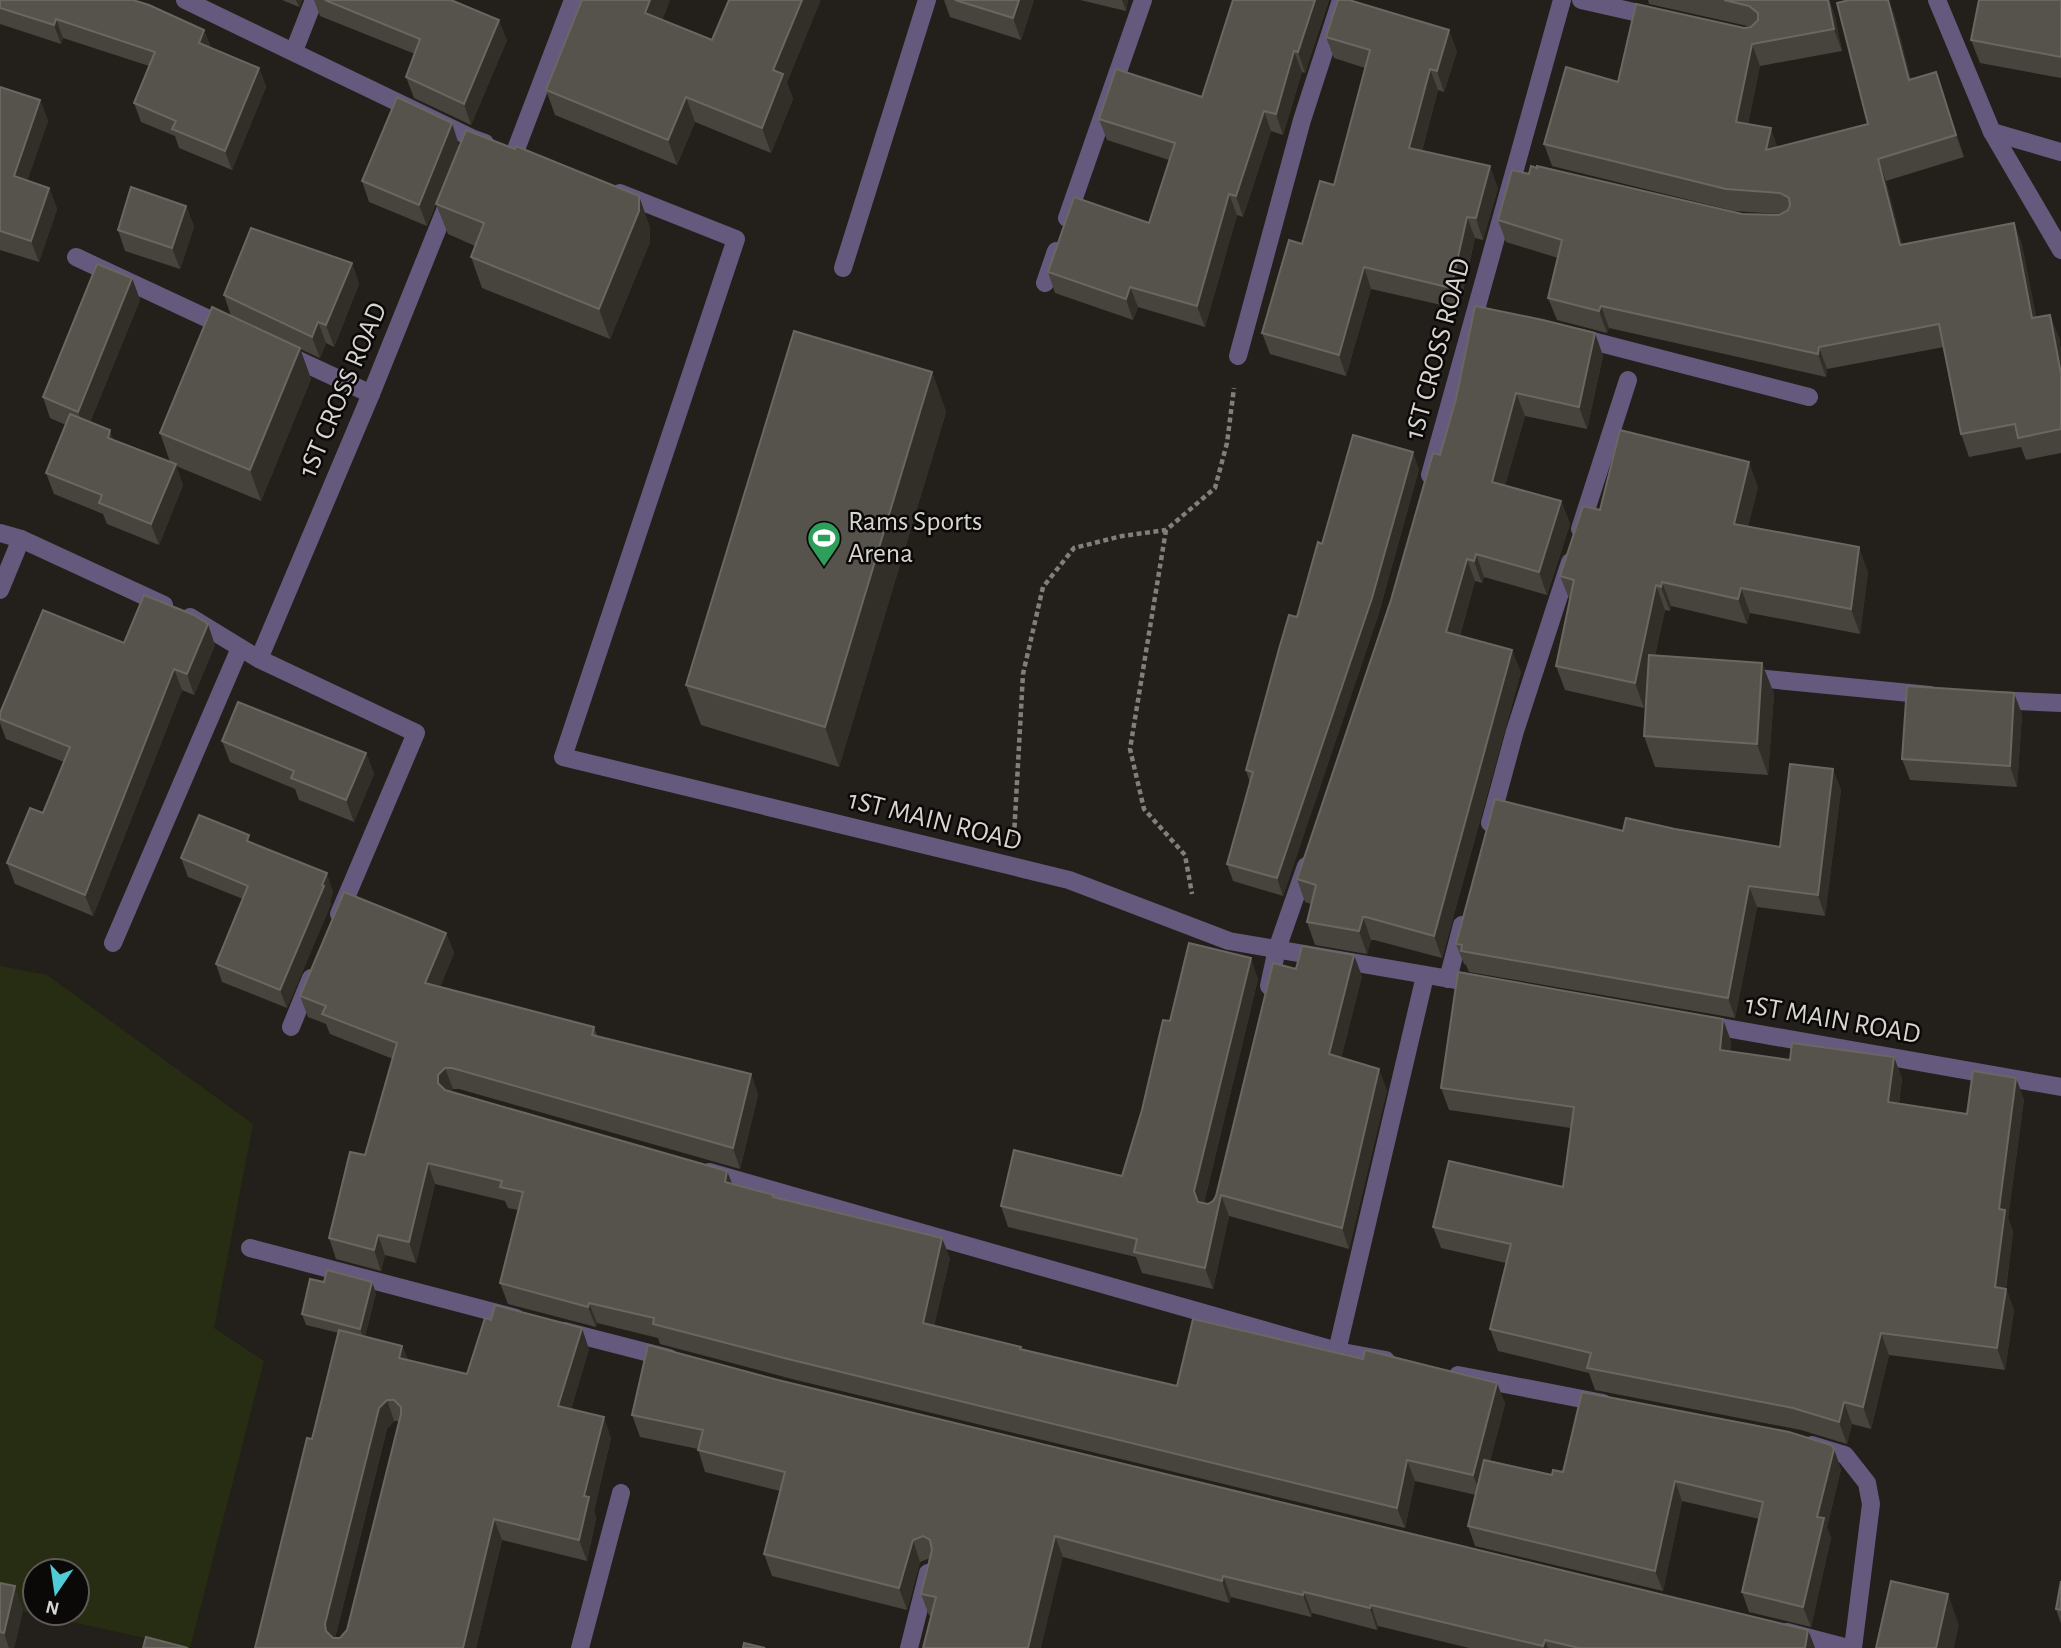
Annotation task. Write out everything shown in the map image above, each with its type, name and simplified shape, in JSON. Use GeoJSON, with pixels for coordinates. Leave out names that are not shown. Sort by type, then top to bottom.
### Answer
{"type":"FeatureCollection","features":[{"type":"Feature","properties":{"kind":"street"},"geometry":{"type":"LineString","coordinates":[[185,0],[294,51],[471,146],[521,154],[573,0]]}},
{"type":"Feature","properties":{"kind":"street"},"geometry":{"type":"LineString","coordinates":[[294,51],[314,0]]}},
{"type":"Feature","properties":{"kind":"street"},"geometry":{"type":"LineString","coordinates":[[844,268],[927,0]]}},
{"type":"Feature","properties":{"kind":"street"},"geometry":{"type":"LineString","coordinates":[[1045,283],[1143,0]]}},
{"type":"Feature","properties":{"kind":"street"},"geometry":{"type":"LineString","coordinates":[[1238,356],[1302,120],[1341,0]]}},
{"type":"Feature","properties":{"kind":"street","name":"1ST CROSS ROAD"},"geometry":{"type":"LineString","coordinates":[[1425,492],[1482,313],[1522,171],[1562,0]]}},
{"type":"Feature","properties":{"kind":"street"},"geometry":{"type":"LineString","coordinates":[[1581,0],[1675,21]]}},
{"type":"Feature","properties":{"kind":"street"},"geometry":{"type":"LineString","coordinates":[[1937,0],[1992,132],[2061,250]]}},
{"type":"Feature","properties":{"kind":"street"},"geometry":{"type":"LineString","coordinates":[[1992,132],[2061,152]]}},
{"type":"Feature","properties":{"kind":"street","name":"1ST CROSS ROAD"},"geometry":{"type":"LineString","coordinates":[[258,659],[371,394],[458,177]]}},
{"type":"Feature","properties":{"kind":"street","name":"1ST MAIN ROAD"},"geometry":{"type":"LineString","coordinates":[[606,188],[736,239],[563,757],[1069,880],[1229,941],[1502,988]]}},
{"type":"Feature","properties":{"kind":"street"},"geometry":{"type":"LineString","coordinates":[[76,257],[248,337]]}},
{"type":"Feature","properties":{"kind":"street"},"geometry":{"type":"LineString","coordinates":[[1555,332],[1809,397]]}},
{"type":"Feature","properties":{"kind":"street"},"geometry":{"type":"LineString","coordinates":[[273,348],[371,394]]}},
{"type":"Feature","properties":{"kind":"street"},"geometry":{"type":"LineString","coordinates":[[1487,835],[1515,731],[1628,380]]}},
{"type":"Feature","properties":{"kind":"street"},"geometry":{"type":"LineString","coordinates":[[0,533],[21,539],[198,621],[258,659],[416,733],[334,924]]}},
{"type":"Feature","properties":{"kind":"street"},"geometry":{"type":"LineString","coordinates":[[0,590],[21,539]]}},
{"type":"Feature","properties":{"kind":"street"},"geometry":{"type":"LineString","coordinates":[[113,943],[240,648]]}},
{"type":"Feature","properties":{"kind":"street"},"geometry":{"type":"LineString","coordinates":[[1731,676],[1951,697]]}},
{"type":"Feature","properties":{"kind":"street"},"geometry":{"type":"LineString","coordinates":[[1978,699],[2061,703]]}},
{"type":"Feature","properties":{"kind":"street"},"geometry":{"type":"LineString","coordinates":[[1265,1002],[1278,949],[1313,844]]}},
{"type":"Feature","properties":{"kind":"street"},"geometry":{"type":"LineString","coordinates":[[1448,979],[1465,914]]}},
{"type":"Feature","properties":{"kind":"street"},"geometry":{"type":"LineString","coordinates":[[291,1027],[318,963]]}},
{"type":"Feature","properties":{"kind":"street"},"geometry":{"type":"LineString","coordinates":[[1337,1351],[1425,976]]}},
{"type":"Feature","properties":{"kind":"street","name":"1ST MAIN ROAD"},"geometry":{"type":"LineString","coordinates":[[1679,1020],[2061,1087]]}},
{"type":"Feature","properties":{"kind":"street"},"geometry":{"type":"LineString","coordinates":[[696,1168],[1337,1351],[1405,1364]]}},
{"type":"Feature","properties":{"kind":"street"},"geometry":{"type":"LineString","coordinates":[[250,1248],[681,1362]]}},
{"type":"Feature","properties":{"kind":"street"},"geometry":{"type":"LineString","coordinates":[[1446,1372],[1622,1407]]}},
{"type":"Feature","properties":{"kind":"street"},"geometry":{"type":"LineString","coordinates":[[1774,1628],[1850,1648],[1871,1504],[1867,1483],[1845,1455],[1799,1441]]}},
{"type":"Feature","properties":{"kind":"street"},"geometry":{"type":"LineString","coordinates":[[580,1648],[621,1493]]}},
{"type":"Feature","properties":{"kind":"street"},"geometry":{"type":"LineString","coordinates":[[909,1648],[929,1569]]}},
{"type":"Feature","properties":{"kind":"path"},"geometry":{"type":"LineString","coordinates":[[1013,867],[1023,674],[1043,587],[1074,548],[1122,536],[1166,530],[1215,488],[1227,443],[1238,356]]}},
{"type":"Feature","properties":{"kind":"path"},"geometry":{"type":"LineString","coordinates":[[1166,530],[1130,749],[1144,809],[1185,855],[1198,929]]}},
{"type":"Feature","properties":{"kind":"green space"},"geometry":{"type":"Polygon","coordinates":[[[0,966],[47,975],[253,1124],[214,1328],[264,1361],[190,1648],[91,1626],[91,1557],[21,1557],[21,1611],[0,1606],[0,966]]]}},
{"type":"Feature","properties":{"kind":"building"},"geometry":{"type":"Polygon","coordinates":[[[0,0],[133,0],[204,30],[199,43],[259,68],[225,151],[172,129],[176,121],[134,103],[155,52],[56,19],[54,25],[0,8],[0,0]]]}},
{"type":"Feature","properties":{"kind":"building"},"geometry":{"type":"Polygon","coordinates":[[[325,0],[451,0],[499,20],[464,104],[406,77],[420,39],[325,0]]]}},
{"type":"Feature","properties":{"kind":"building"},"geometry":{"type":"Polygon","coordinates":[[[582,0],[650,0],[645,13],[712,40],[729,0],[802,0],[773,70],[783,74],[762,128],[686,97],[668,140],[546,90],[582,0]]]}},
{"type":"Feature","properties":{"kind":"building"},"geometry":{"type":"Polygon","coordinates":[[[955,0],[1019,0],[1013,18],[955,0]]]}},
{"type":"Feature","properties":{"kind":"building"},"geometry":{"type":"Polygon","coordinates":[[[1233,0],[1315,0],[1298,52],[1294,51],[1276,114],[1264,111],[1236,196],[1229,194],[1197,306],[1130,287],[1126,299],[1048,272],[1074,197],[1149,223],[1175,143],[1099,119],[1116,69],[1202,97],[1233,0]]]}},
{"type":"Feature","properties":{"kind":"building"},"geometry":{"type":"Polygon","coordinates":[[[1338,0],[1349,0],[1449,30],[1437,71],[1430,69],[1409,148],[1490,166],[1476,218],[1467,217],[1451,288],[1364,267],[1339,355],[1262,333],[1289,240],[1302,244],[1320,181],[1334,185],[1370,50],[1326,37],[1338,0]]]}},
{"type":"Feature","properties":{"kind":"building"},"geometry":{"type":"Polygon","coordinates":[[[1724,0],[1828,0],[1834,29],[1752,44],[1736,122],[1771,128],[1766,150],[1868,124],[1837,3],[1849,0],[1888,0],[1909,80],[1936,72],[1956,135],[1878,159],[1900,245],[2014,223],[2032,318],[2050,315],[2061,374],[2061,429],[2018,438],[2015,424],[1961,434],[1939,324],[1819,347],[1818,354],[1601,306],[1599,311],[1548,298],[1562,240],[1498,220],[1512,170],[1529,174],[1531,166],[1537,166],[1742,214],[1779,215],[1788,210],[1789,198],[1780,193],[1726,189],[1544,144],[1566,67],[1618,82],[1636,4],[1744,28],[1751,27],[1758,20],[1758,13],[1749,6],[1724,0]]]}},
{"type":"Feature","properties":{"kind":"building"},"geometry":{"type":"Polygon","coordinates":[[[1979,0],[2061,0],[2061,57],[1971,40],[1979,0]]]}},
{"type":"Feature","properties":{"kind":"building"},"geometry":{"type":"Polygon","coordinates":[[[0,87],[40,100],[14,176],[49,188],[31,241],[0,231],[0,87]]]}},
{"type":"Feature","properties":{"kind":"building"},"geometry":{"type":"Polygon","coordinates":[[[397,97],[452,123],[419,205],[362,181],[397,97]]]}},
{"type":"Feature","properties":{"kind":"building"},"geometry":{"type":"Polygon","coordinates":[[[466,130],[515,149],[516,146],[639,196],[639,211],[599,309],[471,257],[484,223],[436,204],[466,130]]]}},
{"type":"Feature","properties":{"kind":"building"},"geometry":{"type":"Polygon","coordinates":[[[131,187],[186,206],[172,248],[118,230],[131,187]]]}},
{"type":"Feature","properties":{"kind":"building"},"geometry":{"type":"Polygon","coordinates":[[[251,228],[352,263],[326,325],[318,322],[312,337],[224,295],[251,228]]]}},
{"type":"Feature","properties":{"kind":"building"},"geometry":{"type":"Polygon","coordinates":[[[97,264],[132,278],[78,412],[43,397],[97,264]]]}},
{"type":"Feature","properties":{"kind":"building"},"geometry":{"type":"Polygon","coordinates":[[[1475,306],[1595,333],[1579,407],[1516,393],[1492,482],[1561,501],[1539,572],[1476,554],[1474,561],[1467,559],[1446,632],[1512,650],[1434,936],[1366,917],[1363,917],[1359,931],[1307,922],[1316,885],[1297,879],[1391,600],[1433,453],[1440,455],[1456,399],[1475,306]]]}},
{"type":"Feature","properties":{"kind":"building"},"geometry":{"type":"Polygon","coordinates":[[[212,307],[300,348],[250,470],[160,433],[212,307]]]}},
{"type":"Feature","properties":{"kind":"building","name":"Rams Sports Arena"},"geometry":{"type":"Polygon","coordinates":[[[794,331],[932,372],[825,727],[686,685],[794,331]]]}},
{"type":"Feature","properties":{"kind":"building"},"geometry":{"type":"Polygon","coordinates":[[[70,414],[110,430],[108,438],[176,464],[151,524],[99,503],[102,495],[46,473],[70,414]]]}},
{"type":"Feature","properties":{"kind":"building"},"geometry":{"type":"Polygon","coordinates":[[[1620,430],[1749,462],[1734,524],[1859,547],[1851,609],[1741,588],[1738,599],[1662,582],[1661,587],[1656,585],[1635,683],[1556,666],[1574,580],[1560,576],[1583,506],[1600,510],[1620,430]]]}},
{"type":"Feature","properties":{"kind":"building"},"geometry":{"type":"Polygon","coordinates":[[[1353,435],[1413,452],[1372,598],[1277,878],[1227,864],[1253,772],[1246,770],[1279,649],[1289,615],[1297,617],[1318,542],[1322,544],[1353,435]]]}},
{"type":"Feature","properties":{"kind":"building"},"geometry":{"type":"Polygon","coordinates":[[[144,595],[194,615],[208,624],[187,674],[174,669],[85,895],[7,863],[30,808],[43,813],[70,747],[0,719],[0,713],[43,610],[124,643],[144,595]]]}},
{"type":"Feature","properties":{"kind":"building"},"geometry":{"type":"Polygon","coordinates":[[[1649,655],[1762,663],[1757,744],[1644,736],[1649,655]]]}},
{"type":"Feature","properties":{"kind":"building"},"geometry":{"type":"Polygon","coordinates":[[[1907,686],[2014,693],[2010,766],[1902,759],[1907,686]]]}},
{"type":"Feature","properties":{"kind":"building"},"geometry":{"type":"Polygon","coordinates":[[[238,702],[366,753],[346,800],[291,778],[294,771],[222,741],[238,702]]]}},
{"type":"Feature","properties":{"kind":"building"},"geometry":{"type":"Polygon","coordinates":[[[1790,764],[1833,769],[1818,895],[1749,886],[1728,998],[1461,951],[1462,945],[1456,944],[1495,799],[1623,831],[1626,818],[1780,847],[1790,764]]]}},
{"type":"Feature","properties":{"kind":"building"},"geometry":{"type":"Polygon","coordinates":[[[199,815],[249,835],[247,841],[327,873],[280,990],[216,964],[248,886],[181,858],[199,815]]]}},
{"type":"Feature","properties":{"kind":"building"},"geometry":{"type":"Polygon","coordinates":[[[344,892],[446,933],[425,983],[594,1027],[592,1035],[751,1074],[733,1148],[452,1068],[445,1068],[438,1075],[438,1083],[445,1090],[727,1171],[725,1182],[774,1195],[773,1197],[942,1238],[923,1323],[1177,1386],[1193,1319],[1363,1359],[1365,1350],[1497,1383],[1473,1475],[1407,1460],[1397,1508],[784,1358],[653,1324],[654,1318],[589,1303],[588,1307],[500,1283],[523,1192],[500,1187],[502,1181],[428,1163],[409,1242],[378,1235],[374,1250],[329,1238],[350,1152],[365,1155],[397,1043],[322,1014],[326,1006],[300,996],[344,892]]]}},
{"type":"Feature","properties":{"kind":"building"},"geometry":{"type":"Polygon","coordinates":[[[1189,943],[1251,958],[1194,1191],[1198,1202],[1208,1204],[1216,1196],[1273,963],[1296,969],[1302,946],[1354,955],[1329,1054],[1379,1069],[1342,1228],[1221,1195],[1205,1268],[1134,1252],[1137,1239],[1001,1206],[1014,1150],[1122,1176],[1142,1110],[1163,1020],[1170,1021],[1189,943]]]}},
{"type":"Feature","properties":{"kind":"building"},"geometry":{"type":"Polygon","coordinates":[[[1458,972],[1723,1019],[1720,1050],[1790,1060],[1792,1043],[1894,1057],[1888,1102],[1967,1114],[1973,1071],[2016,1078],[1999,1209],[2005,1210],[1995,1287],[2006,1289],[1997,1348],[1881,1333],[1863,1407],[1844,1402],[1839,1422],[1793,1408],[1587,1368],[1591,1353],[1490,1329],[1511,1244],[1433,1227],[1449,1161],[1563,1187],[1574,1107],[1441,1088],[1458,972]]]}},
{"type":"Feature","properties":{"kind":"building"},"geometry":{"type":"Polygon","coordinates":[[[327,1270],[372,1282],[360,1329],[302,1314],[310,1279],[324,1282],[327,1270]]]}},
{"type":"Feature","properties":{"kind":"building"},"geometry":{"type":"Polygon","coordinates":[[[495,1305],[582,1328],[558,1406],[604,1417],[584,1496],[589,1497],[579,1540],[494,1519],[463,1648],[255,1648],[307,1438],[312,1439],[339,1330],[402,1346],[399,1358],[467,1374],[485,1318],[491,1320],[495,1305]],[[387,1400],[379,1408],[325,1624],[326,1631],[333,1638],[340,1638],[347,1630],[401,1414],[401,1407],[394,1400],[387,1400]]]}},
{"type":"Feature","properties":{"kind":"building"},"geometry":{"type":"Polygon","coordinates":[[[648,1345],[778,1380],[1808,1630],[1805,1648],[1579,1648],[1545,1640],[1543,1646],[1371,1605],[1370,1608],[1304,1592],[1303,1595],[1223,1576],[1222,1581],[1055,1536],[1028,1648],[923,1648],[936,1597],[921,1594],[932,1550],[930,1540],[923,1536],[913,1540],[899,1588],[764,1554],[785,1472],[698,1450],[703,1430],[632,1415],[648,1345]]]}},
{"type":"Feature","properties":{"kind":"building"},"geometry":{"type":"Polygon","coordinates":[[[1582,1392],[1789,1432],[1831,1445],[1834,1449],[1817,1517],[1824,1518],[1803,1607],[1742,1592],[1763,1502],[1675,1481],[1655,1571],[1468,1526],[1484,1460],[1552,1475],[1553,1470],[1563,1472],[1582,1392]]]}},
{"type":"Feature","properties":{"kind":"building"},"geometry":{"type":"Polygon","coordinates":[[[1891,1581],[1948,1594],[1936,1648],[1876,1648],[1891,1581]]]}},
{"type":"Feature","properties":{"kind":"building"},"geometry":{"type":"Polygon","coordinates":[[[2061,1581],[2061,1610],[2056,1609],[2061,1581]]]}},
{"type":"Feature","properties":{"kind":"building"},"geometry":{"type":"Polygon","coordinates":[[[0,1583],[15,1586],[4,1633],[0,1632],[0,1583]]]}},
{"type":"Feature","properties":{"kind":"building"},"geometry":{"type":"Polygon","coordinates":[[[146,1637],[188,1648],[143,1648],[146,1637]]]}},
{"type":"Feature","properties":{"kind":"building"},"geometry":{"type":"Polygon","coordinates":[[[744,1643],[765,1648],[743,1648],[744,1643]]]}},
{"type":"Feature","properties":{"kind":"place","name":"Rams Sports Arena"},"geometry":{"type":"Point","coordinates":[824,568]}}]}
